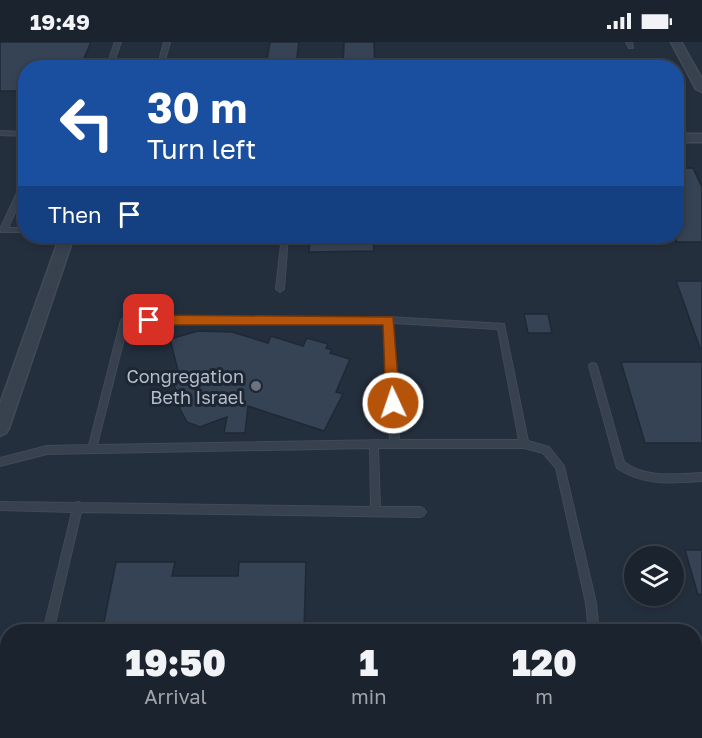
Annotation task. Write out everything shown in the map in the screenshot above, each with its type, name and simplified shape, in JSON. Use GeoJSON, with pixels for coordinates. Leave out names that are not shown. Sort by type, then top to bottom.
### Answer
{"type":"FeatureCollection","features":[{"type":"Feature","properties":{"kind":"street"},"geometry":{"type":"LineString","coordinates":[[676,42],[702,89]]}},
{"type":"Feature","properties":{"kind":"street"},"geometry":{"type":"LineString","coordinates":[[684,138],[702,138]]}},
{"type":"Feature","properties":{"kind":"street"},"geometry":{"type":"LineString","coordinates":[[0,428],[65,243]]}},
{"type":"Feature","properties":{"kind":"lane"},"geometry":{"type":"LineString","coordinates":[[112,60],[118,42]]}},
{"type":"Feature","properties":{"kind":"lane"},"geometry":{"type":"LineString","coordinates":[[162,60],[168,42]]}},
{"type":"Feature","properties":{"kind":"lane"},"geometry":{"type":"LineString","coordinates":[[0,133],[18,134]]}},
{"type":"Feature","properties":{"kind":"lane"},"geometry":{"type":"LineString","coordinates":[[18,197],[3,230],[18,230]]}},
{"type":"Feature","properties":{"kind":"lane"},"geometry":{"type":"LineString","coordinates":[[280,289],[284,243]]}},
{"type":"Feature","properties":{"kind":"lane"},"geometry":{"type":"LineString","coordinates":[[92,449],[126,320],[389,320],[501,326],[525,444]]}},
{"type":"Feature","properties":{"kind":"lane"},"geometry":{"type":"LineString","coordinates":[[389,320],[395,444]]}},
{"type":"Feature","properties":{"kind":"lane"},"geometry":{"type":"LineString","coordinates":[[593,366],[620,465],[630,474],[645,478],[702,477]]}},
{"type":"Feature","properties":{"kind":"lane"},"geometry":{"type":"LineString","coordinates":[[0,462],[47,450],[525,444],[546,450],[560,466],[591,603],[593,624]]}},
{"type":"Feature","properties":{"kind":"lane"},"geometry":{"type":"LineString","coordinates":[[374,445],[376,512]]}},
{"type":"Feature","properties":{"kind":"lane"},"geometry":{"type":"LineString","coordinates":[[0,506],[422,513]]}},
{"type":"Feature","properties":{"kind":"lane"},"geometry":{"type":"LineString","coordinates":[[50,624],[78,506]]}},
{"type":"Feature","properties":{"kind":"building"},"geometry":{"type":"Polygon","coordinates":[[[0,42],[91,42],[83,60],[18,60],[18,91],[0,91],[0,42]]]}},
{"type":"Feature","properties":{"kind":"building"},"geometry":{"type":"Polygon","coordinates":[[[270,42],[299,42],[297,60],[267,60],[270,42]]]}},
{"type":"Feature","properties":{"kind":"building"},"geometry":{"type":"Polygon","coordinates":[[[344,42],[374,42],[375,60],[343,60],[344,42]]]}},
{"type":"Feature","properties":{"kind":"building"},"geometry":{"type":"Polygon","coordinates":[[[684,168],[693,168],[702,187],[702,242],[684,242],[684,168]]]}},
{"type":"Feature","properties":{"kind":"building"},"geometry":{"type":"Polygon","coordinates":[[[310,243],[373,243],[374,251],[309,252],[310,243]]]}},
{"type":"Feature","properties":{"kind":"building"},"geometry":{"type":"Polygon","coordinates":[[[676,281],[702,281],[702,348],[700,348],[676,281]]]}},
{"type":"Feature","properties":{"kind":"building"},"geometry":{"type":"Polygon","coordinates":[[[524,314],[548,314],[552,333],[528,333],[524,314]]]}},
{"type":"Feature","properties":{"kind":"building","name":"Congregation Beth Israel"},"geometry":{"type":"Polygon","coordinates":[[[198,331],[232,332],[268,343],[271,336],[303,346],[307,338],[328,344],[326,348],[332,350],[330,353],[350,359],[336,392],[343,394],[324,431],[248,406],[245,433],[224,433],[227,417],[200,427],[187,422],[180,409],[173,380],[180,379],[170,339],[198,331]]]}},
{"type":"Feature","properties":{"kind":"building"},"geometry":{"type":"Polygon","coordinates":[[[621,362],[702,362],[702,443],[645,443],[621,362]]]}},
{"type":"Feature","properties":{"kind":"building"},"geometry":{"type":"Polygon","coordinates":[[[685,550],[702,550],[702,594],[698,595],[685,550]]]}},
{"type":"Feature","properties":{"kind":"building"},"geometry":{"type":"Polygon","coordinates":[[[116,562],[175,562],[172,576],[238,576],[239,562],[306,562],[304,624],[104,624],[116,562]]]}},
{"type":"Feature","properties":{"kind":"place","name":"Congregation Beth Israel"},"geometry":{"type":"Point","coordinates":[256,386]}},
{"type":"Feature","properties":{"kind":"route"},"geometry":{"type":"LineString","coordinates":[[149,320],[389,320],[393,403]]}}]}
